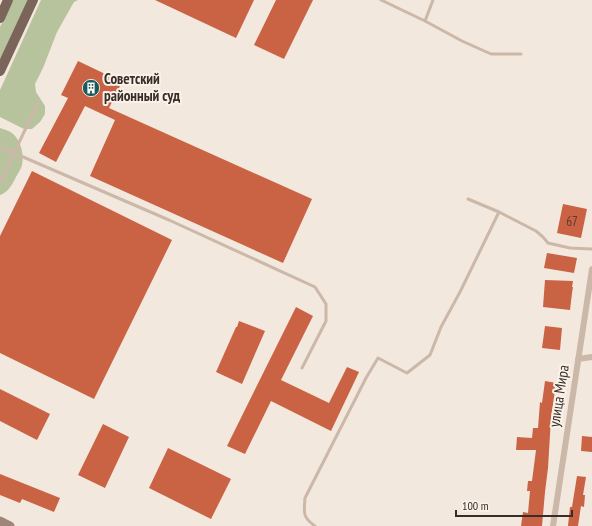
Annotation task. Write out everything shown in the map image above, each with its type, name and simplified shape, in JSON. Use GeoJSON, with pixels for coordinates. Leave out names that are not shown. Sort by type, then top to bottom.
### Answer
{"type":"FeatureCollection","features":[{"type":"Feature","properties":{"kind":"main road"},"geometry":{"type":"LineString","coordinates":[[0,18],[8,0]]}},
{"type":"Feature","properties":{"kind":"main road"},"geometry":{"type":"LineString","coordinates":[[0,71],[33,0]]}},
{"type":"Feature","properties":{"kind":"street","name":"улица Мира"},"geometry":{"type":"LineString","coordinates":[[553,526],[592,269]]}},
{"type":"Feature","properties":{"kind":"street"},"geometry":{"type":"LineString","coordinates":[[578,359],[592,357]]}},
{"type":"Feature","properties":{"kind":"street"},"geometry":{"type":"LineString","coordinates":[[0,521],[10,526]]}},
{"type":"Feature","properties":{"kind":"lane"},"geometry":{"type":"LineString","coordinates":[[381,0],[491,54],[521,54]]}},
{"type":"Feature","properties":{"kind":"lane"},"geometry":{"type":"LineString","coordinates":[[424,21],[433,0]]}},
{"type":"Feature","properties":{"kind":"lane"},"geometry":{"type":"LineString","coordinates":[[0,182],[38,103]]}},
{"type":"Feature","properties":{"kind":"lane"},"geometry":{"type":"LineString","coordinates":[[0,147],[169,220],[315,287],[326,304],[326,321],[302,368]]}},
{"type":"Feature","properties":{"kind":"lane"},"geometry":{"type":"LineString","coordinates":[[468,199],[499,212],[536,231],[548,243],[570,248],[592,249]]}},
{"type":"Feature","properties":{"kind":"lane"},"geometry":{"type":"LineString","coordinates":[[315,526],[308,522],[304,513],[305,498],[366,378],[378,358],[407,373],[430,355],[441,327],[460,292],[499,212]]}},
{"type":"Feature","properties":{"kind":"green space"},"geometry":{"type":"Polygon","coordinates":[[[13,0],[28,0],[0,61],[0,27],[13,0]]]}},
{"type":"Feature","properties":{"kind":"green space"},"geometry":{"type":"Polygon","coordinates":[[[41,0],[78,0],[74,2],[57,32],[35,84],[36,92],[45,106],[45,114],[40,122],[32,129],[24,129],[0,117],[0,90],[41,0]]]}},
{"type":"Feature","properties":{"kind":"green space"},"geometry":{"type":"Polygon","coordinates":[[[0,128],[11,132],[18,139],[22,149],[23,160],[21,169],[12,184],[7,191],[0,195],[0,128]]]}},
{"type":"Feature","properties":{"kind":"building"},"geometry":{"type":"Polygon","coordinates":[[[155,0],[254,0],[236,38],[155,0]]]}},
{"type":"Feature","properties":{"kind":"building"},"geometry":{"type":"Polygon","coordinates":[[[276,0],[313,0],[284,59],[254,45],[276,0]]]}},
{"type":"Feature","properties":{"kind":"building"},"geometry":{"type":"Polygon","coordinates":[[[78,61],[122,82],[109,108],[312,199],[283,263],[90,176],[115,120],[85,106],[56,162],[39,153],[68,98],[61,95],[78,61]]]}},
{"type":"Feature","properties":{"kind":"building"},"geometry":{"type":"Polygon","coordinates":[[[32,171],[172,240],[94,399],[0,353],[0,236],[32,171]]]}},
{"type":"Feature","properties":{"kind":"building"},"geometry":{"type":"Polygon","coordinates":[[[563,204],[587,209],[581,238],[557,233],[563,204]]]}},
{"type":"Feature","properties":{"kind":"building"},"geometry":{"type":"Polygon","coordinates":[[[547,253],[577,258],[574,273],[544,268],[547,253]]]}},
{"type":"Feature","properties":{"kind":"building"},"geometry":{"type":"Polygon","coordinates":[[[545,280],[573,281],[570,310],[543,307],[545,280]]]}},
{"type":"Feature","properties":{"kind":"building"},"geometry":{"type":"Polygon","coordinates":[[[296,307],[313,316],[281,380],[329,403],[347,367],[359,372],[331,431],[271,401],[245,454],[227,446],[296,307]]]}},
{"type":"Feature","properties":{"kind":"building"},"geometry":{"type":"Polygon","coordinates":[[[239,321],[265,331],[242,384],[216,372],[239,321]]]}},
{"type":"Feature","properties":{"kind":"building"},"geometry":{"type":"Polygon","coordinates":[[[545,326],[562,328],[560,350],[542,348],[545,326]]]}},
{"type":"Feature","properties":{"kind":"building"},"geometry":{"type":"Polygon","coordinates":[[[545,381],[556,383],[551,418],[542,526],[521,526],[523,512],[528,513],[530,491],[527,491],[528,481],[532,481],[536,450],[516,450],[517,437],[532,438],[533,428],[538,428],[540,402],[542,403],[545,381]]]}},
{"type":"Feature","properties":{"kind":"building"},"geometry":{"type":"Polygon","coordinates":[[[0,389],[50,414],[37,440],[0,421],[0,389]]]}},
{"type":"Feature","properties":{"kind":"building"},"geometry":{"type":"Polygon","coordinates":[[[103,424],[129,437],[105,488],[78,475],[103,424]]]}},
{"type":"Feature","properties":{"kind":"building"},"geometry":{"type":"Polygon","coordinates":[[[582,436],[592,437],[592,452],[581,451],[582,436]]]}},
{"type":"Feature","properties":{"kind":"building"},"geometry":{"type":"Polygon","coordinates":[[[168,448],[231,479],[211,519],[149,488],[168,448]]]}},
{"type":"Feature","properties":{"kind":"building"},"geometry":{"type":"Polygon","coordinates":[[[0,474],[60,498],[54,512],[22,499],[20,503],[0,495],[0,474]]]}},
{"type":"Feature","properties":{"kind":"building"},"geometry":{"type":"Polygon","coordinates":[[[577,476],[586,477],[583,495],[585,495],[584,507],[581,506],[578,526],[568,526],[570,507],[572,507],[577,476]]]}},
{"type":"Feature","properties":{"kind":"place","name":"Советский районный суд"},"geometry":{"type":"Point","coordinates":[91,88]}}]}
